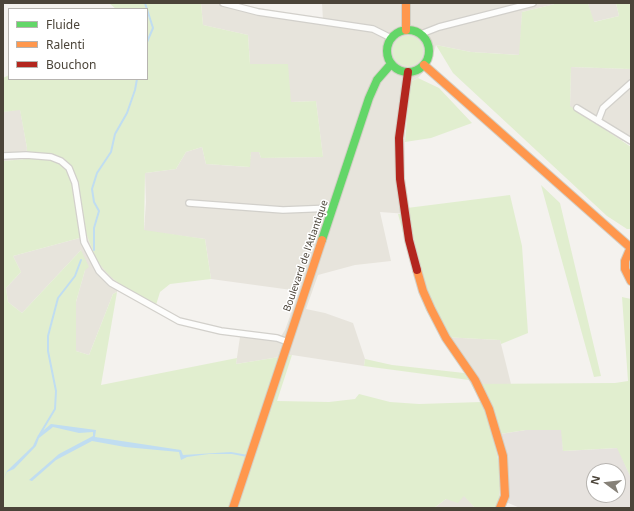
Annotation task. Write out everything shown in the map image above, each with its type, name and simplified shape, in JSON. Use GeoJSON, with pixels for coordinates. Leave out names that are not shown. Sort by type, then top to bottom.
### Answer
{"type":"FeatureCollection","features":[{"type":"Feature","properties":{"kind":"main road"},"geometry":{"type":"LineString","coordinates":[[406,3],[406,30]]}},
{"type":"Feature","properties":{"kind":"main road"},"geometry":{"type":"LineString","coordinates":[[406,30],[421,34],[428,45],[429,52],[424,65],[414,71],[408,72],[402,71],[392,64],[387,51],[391,38],[400,31],[406,30]]}},
{"type":"Feature","properties":{"kind":"main road","name":"Boulevard de l'Atlantique"},"geometry":{"type":"LineString","coordinates":[[234,508],[369,98],[377,80],[392,64]]}},
{"type":"Feature","properties":{"kind":"main road"},"geometry":{"type":"LineString","coordinates":[[424,65],[631,248],[627,254],[625,268],[631,281]]}},
{"type":"Feature","properties":{"kind":"main road"},"geometry":{"type":"LineString","coordinates":[[408,72],[399,145],[400,179],[409,240],[423,291],[431,309],[446,338],[475,380],[489,409],[503,456],[506,476],[505,496],[500,508]]}},
{"type":"Feature","properties":{"kind":"street"},"geometry":{"type":"LineString","coordinates":[[223,3],[258,12],[373,29],[391,38]]}},
{"type":"Feature","properties":{"kind":"street"},"geometry":{"type":"LineString","coordinates":[[421,34],[439,27],[532,3]]}},
{"type":"Feature","properties":{"kind":"street"},"geometry":{"type":"LineString","coordinates":[[598,121],[603,108],[631,83]]}},
{"type":"Feature","properties":{"kind":"street"},"geometry":{"type":"LineString","coordinates":[[577,108],[631,141]]}},
{"type":"Feature","properties":{"kind":"street"},"geometry":{"type":"LineString","coordinates":[[3,156],[26,155],[51,157],[61,161],[68,168],[75,183],[84,242],[99,271],[122,290],[157,310],[195,326],[277,338],[288,342]]}},
{"type":"Feature","properties":{"kind":"street"},"geometry":{"type":"LineString","coordinates":[[189,203],[283,210],[333,208]]}},
{"type":"Feature","properties":{"kind":"shaded area"},"geometry":{"type":"Polygon","coordinates":[[[201,3],[233,3],[323,20],[322,3],[559,3],[522,12],[520,55],[471,52],[436,45],[431,63],[418,78],[410,82],[405,128],[404,172],[408,214],[380,212],[391,261],[355,265],[318,275],[306,309],[325,313],[353,323],[365,359],[364,366],[292,355],[236,364],[240,337],[278,341],[285,330],[299,291],[211,279],[205,239],[144,231],[146,202],[145,173],[176,169],[186,152],[202,147],[206,164],[249,167],[251,152],[259,152],[261,158],[323,157],[316,101],[291,102],[250,64],[248,35],[203,25],[201,3]]]}},
{"type":"Feature","properties":{"kind":"shaded area"},"geometry":{"type":"Polygon","coordinates":[[[588,3],[616,3],[619,16],[593,22],[588,3]]]}},
{"type":"Feature","properties":{"kind":"shaded area"},"geometry":{"type":"Polygon","coordinates":[[[571,67],[631,69],[631,135],[622,141],[570,107],[571,67]]]}},
{"type":"Feature","properties":{"kind":"shaded area"},"geometry":{"type":"Polygon","coordinates":[[[20,109],[27,148],[26,159],[3,161],[3,112],[20,109]]]}},
{"type":"Feature","properties":{"kind":"shaded area"},"geometry":{"type":"Polygon","coordinates":[[[87,236],[97,261],[119,284],[117,292],[113,294],[89,355],[76,351],[76,302],[85,270],[81,250],[22,313],[8,302],[6,288],[21,272],[13,256],[87,236]]]}},
{"type":"Feature","properties":{"kind":"shaded area"},"geometry":{"type":"Polygon","coordinates":[[[443,337],[500,340],[511,384],[471,384],[443,337]]]}},
{"type":"Feature","properties":{"kind":"shaded area"},"geometry":{"type":"Polygon","coordinates":[[[526,430],[562,430],[563,451],[618,448],[624,463],[586,463],[586,503],[626,503],[626,466],[631,478],[631,508],[520,508],[499,499],[501,473],[493,435],[526,430]]]}},
{"type":"Feature","properties":{"kind":"shaded area"},"geometry":{"type":"Polygon","coordinates":[[[464,495],[475,508],[434,508],[446,499],[464,495]]]}},
{"type":"Feature","properties":{"kind":"green space"},"geometry":{"type":"Polygon","coordinates":[[[109,3],[201,3],[203,25],[248,35],[250,64],[288,64],[291,102],[316,101],[323,157],[261,158],[259,152],[251,152],[250,167],[206,164],[202,147],[186,152],[176,169],[145,173],[144,230],[205,239],[211,279],[170,284],[160,292],[156,305],[119,284],[108,274],[97,261],[87,236],[13,256],[21,272],[6,288],[8,302],[22,313],[81,250],[89,267],[85,270],[76,302],[76,351],[89,355],[113,294],[117,292],[101,385],[237,358],[236,364],[292,355],[277,401],[329,402],[355,399],[359,394],[390,402],[419,404],[481,402],[471,384],[615,383],[628,381],[622,297],[631,299],[631,478],[626,467],[626,463],[624,463],[617,448],[563,451],[561,430],[526,430],[493,435],[501,473],[499,499],[495,508],[475,508],[464,496],[458,503],[446,499],[434,508],[3,508],[3,161],[26,159],[27,148],[20,110],[3,112],[3,78],[8,76],[8,80],[148,80],[148,8],[115,8],[109,3]]]}},
{"type":"Feature","properties":{"kind":"green space"},"geometry":{"type":"Polygon","coordinates":[[[559,3],[588,3],[594,22],[619,16],[616,3],[631,3],[631,69],[571,67],[570,106],[631,147],[631,229],[627,229],[607,216],[453,73],[436,45],[471,52],[519,55],[522,12],[559,3]]]}},
{"type":"Feature","properties":{"kind":"green space"},"geometry":{"type":"Polygon","coordinates":[[[408,36],[414,37],[422,45],[422,57],[414,65],[408,66],[402,65],[394,57],[393,51],[394,45],[402,37],[408,36]]]}},
{"type":"Feature","properties":{"kind":"green space"},"geometry":{"type":"Polygon","coordinates":[[[418,78],[439,88],[472,123],[431,138],[405,142],[410,82],[418,78]]]}},
{"type":"Feature","properties":{"kind":"green space"},"geometry":{"type":"Polygon","coordinates":[[[541,185],[560,203],[601,376],[594,377],[541,185]]]}},
{"type":"Feature","properties":{"kind":"green space"},"geometry":{"type":"Polygon","coordinates":[[[510,195],[522,246],[528,333],[501,344],[500,340],[443,337],[426,310],[419,292],[398,214],[408,214],[407,208],[510,195]]]}},
{"type":"Feature","properties":{"kind":"green space"},"geometry":{"type":"Polygon","coordinates":[[[365,359],[392,365],[464,373],[469,380],[364,366],[365,359]]]}},
{"type":"Feature","properties":{"kind":"water"},"geometry":{"type":"Polygon","coordinates":[[[51,424],[96,430],[95,437],[181,450],[183,455],[231,452],[248,455],[247,457],[232,454],[209,454],[187,457],[181,460],[179,452],[125,447],[92,441],[56,460],[32,481],[29,480],[59,454],[93,436],[93,432],[79,433],[53,427],[39,438],[36,446],[14,469],[7,472],[3,480],[7,471],[33,446],[38,435],[51,424]]]}},
{"type":"Feature","properties":{"kind":"waterway"},"geometry":{"type":"LineString","coordinates":[[145,3],[147,8]]}},
{"type":"Feature","properties":{"kind":"waterway"},"geometry":{"type":"LineString","coordinates":[[148,12],[153,28],[148,40]]}},
{"type":"Feature","properties":{"kind":"waterway"},"geometry":{"type":"LineString","coordinates":[[94,250],[94,228],[99,211],[94,202],[92,189],[97,173],[111,152],[115,134],[127,113],[137,80]]}},
{"type":"Feature","properties":{"kind":"waterway"},"geometry":{"type":"LineString","coordinates":[[40,434],[55,409],[56,391],[48,351],[48,336],[58,298],[75,276],[81,260]]}},
{"type":"Feature","properties":{"kind":"traffic: fast"},"geometry":{"type":"LineString","coordinates":[[404,30],[412,30],[423,36],[429,47],[429,51],[429,55],[423,66],[412,72],[404,72],[393,66],[387,55],[387,47],[393,36],[404,30]]}},
{"type":"Feature","properties":{"kind":"traffic: fast"},"geometry":{"type":"LineString","coordinates":[[322,240],[369,98],[377,80],[391,64]]}},
{"type":"Feature","properties":{"kind":"traffic: slow"},"geometry":{"type":"LineString","coordinates":[[406,3],[406,30]]}},
{"type":"Feature","properties":{"kind":"traffic: slow"},"geometry":{"type":"LineString","coordinates":[[424,65],[631,248]]}},
{"type":"Feature","properties":{"kind":"traffic: slow"},"geometry":{"type":"LineString","coordinates":[[233,508],[322,240]]}},
{"type":"Feature","properties":{"kind":"traffic: slow"},"geometry":{"type":"LineString","coordinates":[[631,247],[625,261],[625,269],[631,281]]}},
{"type":"Feature","properties":{"kind":"traffic: slow"},"geometry":{"type":"LineString","coordinates":[[417,270],[423,291],[446,338],[475,380],[489,409],[503,456],[505,496],[500,508]]}},
{"type":"Feature","properties":{"kind":"traffic: jam"},"geometry":{"type":"LineString","coordinates":[[408,72],[399,138],[400,179],[409,240],[417,270]]}}]}
